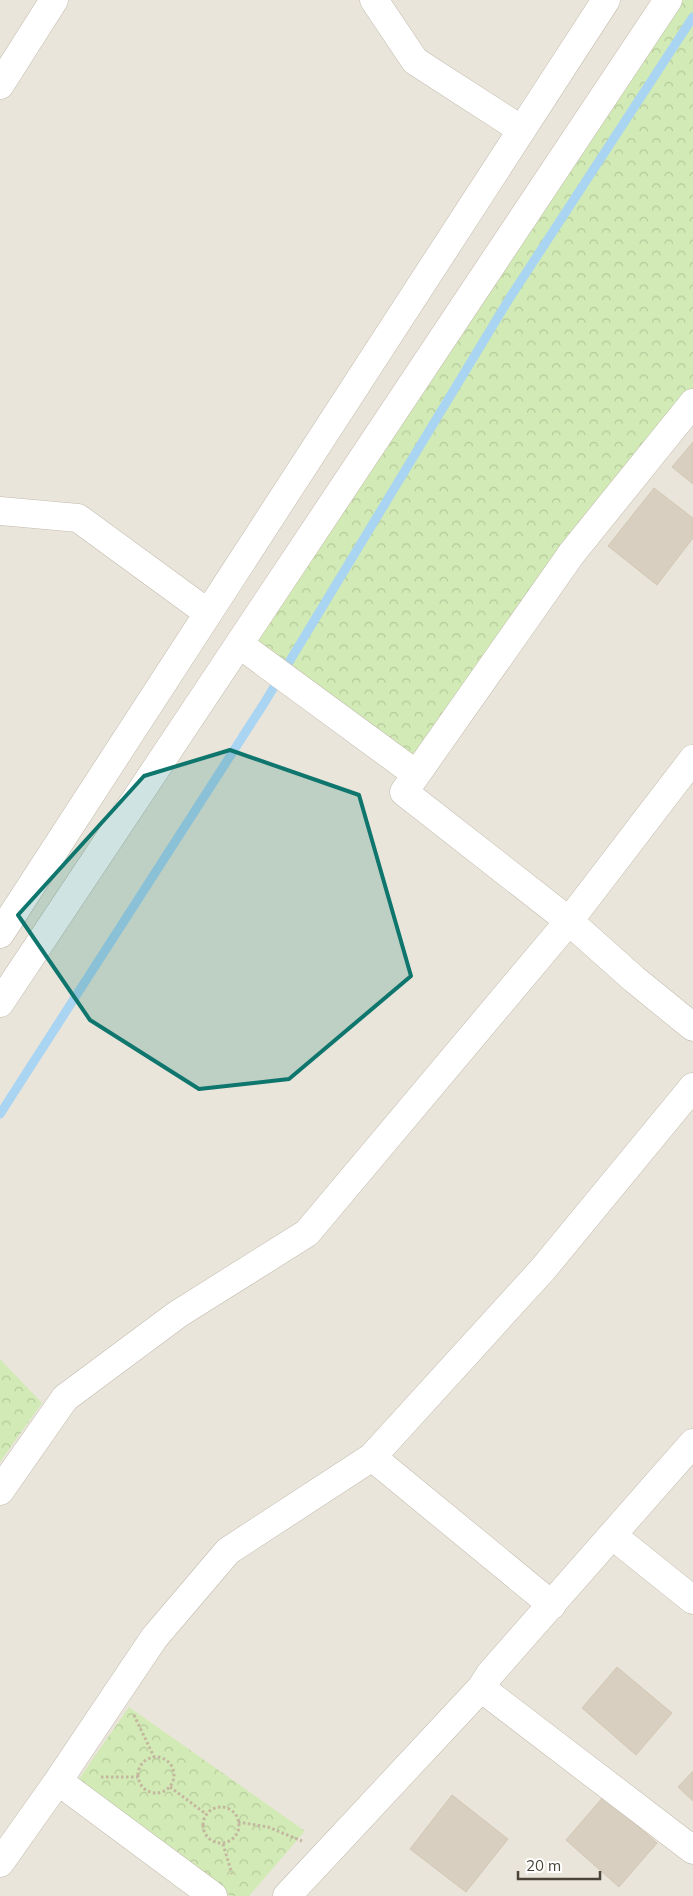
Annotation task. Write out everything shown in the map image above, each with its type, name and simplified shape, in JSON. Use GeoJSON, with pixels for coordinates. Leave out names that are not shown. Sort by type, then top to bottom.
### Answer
{"type":"FeatureCollection","features":[{"type":"Feature","properties":{"kind":"street"},"geometry":{"type":"LineString","coordinates":[[0,85],[54,0]]}},
{"type":"Feature","properties":{"kind":"street"},"geometry":{"type":"LineString","coordinates":[[374,0],[415,61],[522,130]]}},
{"type":"Feature","properties":{"kind":"street"},"geometry":{"type":"LineString","coordinates":[[0,934],[606,0]]}},
{"type":"Feature","properties":{"kind":"street"},"geometry":{"type":"LineString","coordinates":[[0,1003],[668,0]]}},
{"type":"Feature","properties":{"kind":"street"},"geometry":{"type":"LineString","coordinates":[[693,403],[572,553],[404,792],[570,921],[634,979],[693,1027]]}},
{"type":"Feature","properties":{"kind":"street"},"geometry":{"type":"LineString","coordinates":[[0,511],[78,518],[208,613]]}},
{"type":"Feature","properties":{"kind":"street"},"geometry":{"type":"LineString","coordinates":[[239,644],[416,774]]}},
{"type":"Feature","properties":{"kind":"street"},"geometry":{"type":"LineString","coordinates":[[0,1491],[65,1398],[178,1314],[307,1233],[570,921],[693,759]]}},
{"type":"Feature","properties":{"kind":"street"},"geometry":{"type":"LineString","coordinates":[[0,1864],[58,1782],[154,1638],[228,1551],[372,1457],[544,1268],[693,1087]]}},
{"type":"Feature","properties":{"kind":"street"},"geometry":{"type":"LineString","coordinates":[[288,1896],[481,1688],[490,1674],[693,1443]]}},
{"type":"Feature","properties":{"kind":"street"},"geometry":{"type":"LineString","coordinates":[[372,1457],[552,1605]]}},
{"type":"Feature","properties":{"kind":"street"},"geometry":{"type":"LineString","coordinates":[[612,1535],[693,1600]]}},
{"type":"Feature","properties":{"kind":"street"},"geometry":{"type":"LineString","coordinates":[[481,1688],[693,1850]]}},
{"type":"Feature","properties":{"kind":"street"},"geometry":{"type":"LineString","coordinates":[[58,1782],[224,1889]]}},
{"type":"Feature","properties":{"kind":"path"},"geometry":{"type":"LineString","coordinates":[[121,1688],[154,1758]]}},
{"type":"Feature","properties":{"kind":"path"},"geometry":{"type":"LineString","coordinates":[[154,1758],[165,1759],[173,1768],[170,1787],[156,1793],[146,1790],[139,1782],[138,1777],[141,1765],[154,1758]]}},
{"type":"Feature","properties":{"kind":"path"},"geometry":{"type":"LineString","coordinates":[[170,1787],[206,1814]]}},
{"type":"Feature","properties":{"kind":"path"},"geometry":{"type":"LineString","coordinates":[[220,1807],[229,1808],[235,1814],[238,1822],[235,1836],[223,1844],[213,1842],[204,1833],[203,1819],[206,1814],[220,1807]]}},
{"type":"Feature","properties":{"kind":"path"},"geometry":{"type":"LineString","coordinates":[[238,1822],[268,1826],[328,1853]]}},
{"type":"Feature","properties":{"kind":"path"},"geometry":{"type":"LineString","coordinates":[[223,1844],[224,1889]]}},
{"type":"Feature","properties":{"kind":"highlighted area"},"geometry":{"type":"Polygon","coordinates":[[[230,750],[359,795],[411,976],[289,1079],[199,1089],[90,1020],[18,915],[144,776],[230,750]]]}},
{"type":"Feature","properties":{"kind":"shaded area"},"geometry":{"type":"Polygon","coordinates":[[[0,0],[693,0],[693,1896],[0,1896],[0,0]]]}},
{"type":"Feature","properties":{"kind":"green space"},"geometry":{"type":"Polygon","coordinates":[[[683,0],[693,0],[693,405],[407,768],[256,641],[683,0]]]}},
{"type":"Feature","properties":{"kind":"green space"},"geometry":{"type":"Polygon","coordinates":[[[0,1359],[42,1403],[0,1462],[0,1359]]]}},
{"type":"Feature","properties":{"kind":"green space"},"geometry":{"type":"Polygon","coordinates":[[[129,1707],[305,1831],[249,1896],[230,1896],[79,1779],[129,1707]]]}},
{"type":"Feature","properties":{"kind":"building"},"geometry":{"type":"Polygon","coordinates":[[[693,442],[693,484],[672,467],[693,442]]]}},
{"type":"Feature","properties":{"kind":"building"},"geometry":{"type":"Polygon","coordinates":[[[654,488],[693,518],[693,538],[657,585],[608,546],[654,488]]]}},
{"type":"Feature","properties":{"kind":"building"},"geometry":{"type":"Polygon","coordinates":[[[617,1667],[672,1713],[636,1755],[582,1708],[617,1667]]]}},
{"type":"Feature","properties":{"kind":"building"},"geometry":{"type":"Polygon","coordinates":[[[693,1771],[693,1801],[678,1787],[693,1771]]]}},
{"type":"Feature","properties":{"kind":"building"},"geometry":{"type":"Polygon","coordinates":[[[452,1795],[508,1839],[466,1892],[410,1849],[452,1795]]]}},
{"type":"Feature","properties":{"kind":"building"},"geometry":{"type":"Polygon","coordinates":[[[604,1796],[657,1843],[619,1887],[566,1840],[604,1796]]]}},
{"type":"Feature","properties":{"kind":"waterway"},"geometry":{"type":"LineString","coordinates":[[0,1114],[263,705],[509,299],[693,17]]}}]}
